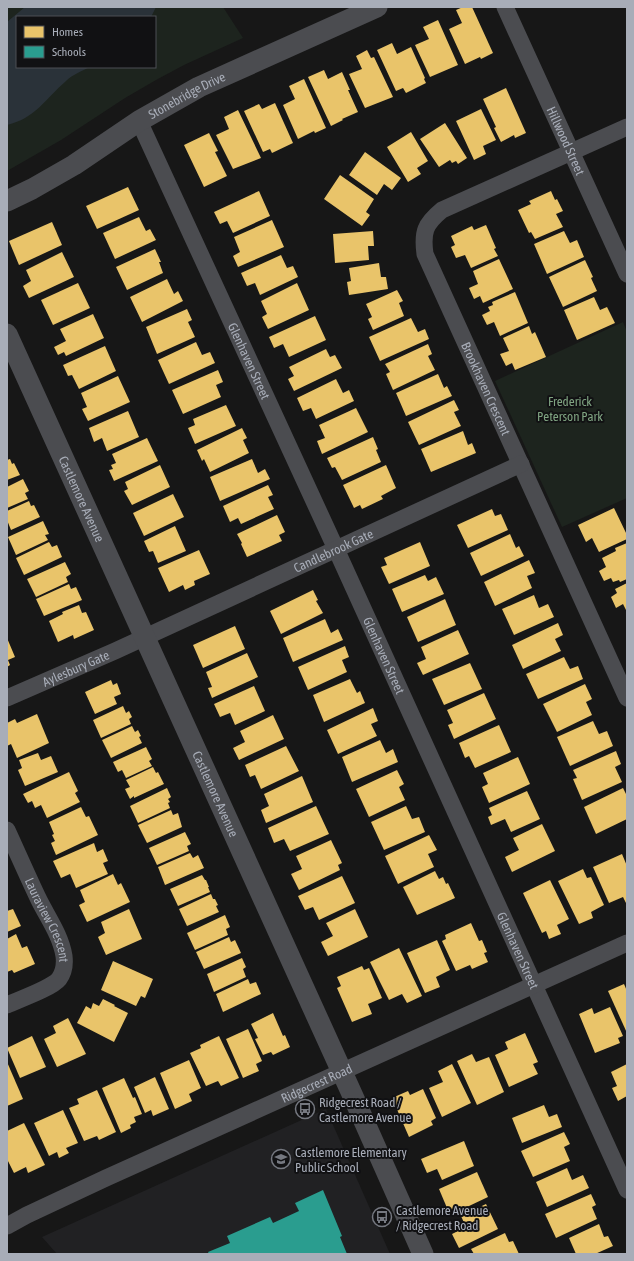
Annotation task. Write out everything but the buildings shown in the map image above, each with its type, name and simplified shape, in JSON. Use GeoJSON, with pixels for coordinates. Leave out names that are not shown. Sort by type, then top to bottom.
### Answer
{"type":"FeatureCollection","features":[{"type":"Feature","properties":{"kind":"street","name":"Stonebridge Drive"},"geometry":{"type":"LineString","coordinates":[[7,201],[32,189],[74,165],[139,121],[176,100],[199,88],[377,7]]}},
{"type":"Feature","properties":{"kind":"street","name":"Hillwood Street"},"geometry":{"type":"LineString","coordinates":[[505,7],[627,274]]}},
{"type":"Feature","properties":{"kind":"street","name":"Glenhaven Street"},"geometry":{"type":"LineString","coordinates":[[139,121],[336,549],[627,1190]]}},
{"type":"Feature","properties":{"kind":"street","name":"Brookhaven Crescent"},"geometry":{"type":"LineString","coordinates":[[627,127],[442,210],[432,218],[425,230],[423,242],[425,254],[627,698]]}},
{"type":"Feature","properties":{"kind":"street","name":"Castlemore Avenue"},"geometry":{"type":"LineString","coordinates":[[7,334],[423,1254]]}},
{"type":"Feature","properties":{"kind":"street","name":"Candlebrook Gate"},"geometry":{"type":"LineString","coordinates":[[145,637],[521,464]]}},
{"type":"Feature","properties":{"kind":"street","name":"Aylesbury Gate"},"geometry":{"type":"LineString","coordinates":[[7,698],[145,637]]}},
{"type":"Feature","properties":{"kind":"street","name":"Lauraview Crescent"},"geometry":{"type":"LineString","coordinates":[[7,830],[61,944],[64,957],[62,973],[57,981],[37,992],[7,1005]]}},
{"type":"Feature","properties":{"kind":"street","name":"Ridgecrest Road"},"geometry":{"type":"LineString","coordinates":[[7,1226],[106,1178],[627,943]]}},
{"type":"Feature","properties":{"kind":"shaded area"},"geometry":{"type":"Polygon","coordinates":[[[25,7],[156,7],[152,16],[16,16],[16,68],[88,68],[68,79],[40,107],[26,118],[7,125],[7,22],[25,7]]]}},
{"type":"Feature","properties":{"kind":"shaded area","name":"Castlemore Elementary Public School"},"geometry":{"type":"Polygon","coordinates":[[[326,1109],[390,1254],[57,1254],[42,1237],[326,1109]]]}},
{"type":"Feature","properties":{"kind":"green space"},"geometry":{"type":"Polygon","coordinates":[[[7,7],[223,7],[243,38],[184,65],[156,80],[125,98],[61,140],[7,171],[7,7]]]}},
{"type":"Feature","properties":{"kind":"green space","name":"Frederick Peterson Park"},"geometry":{"type":"Polygon","coordinates":[[[623,322],[627,332],[627,498],[562,527],[495,381],[623,322]]]}},
{"type":"Feature","properties":{"kind":"place","name":"Ridgecrest Road / Castlemore Avenue"},"geometry":{"type":"Point","coordinates":[305,1109]}},
{"type":"Feature","properties":{"kind":"place","name":"Castlemore Elementary Public School"},"geometry":{"type":"Point","coordinates":[281,1159]}},
{"type":"Feature","properties":{"kind":"place","name":"Castlemore Avenue / Ridgecrest Road"},"geometry":{"type":"Point","coordinates":[382,1217]}}]}
